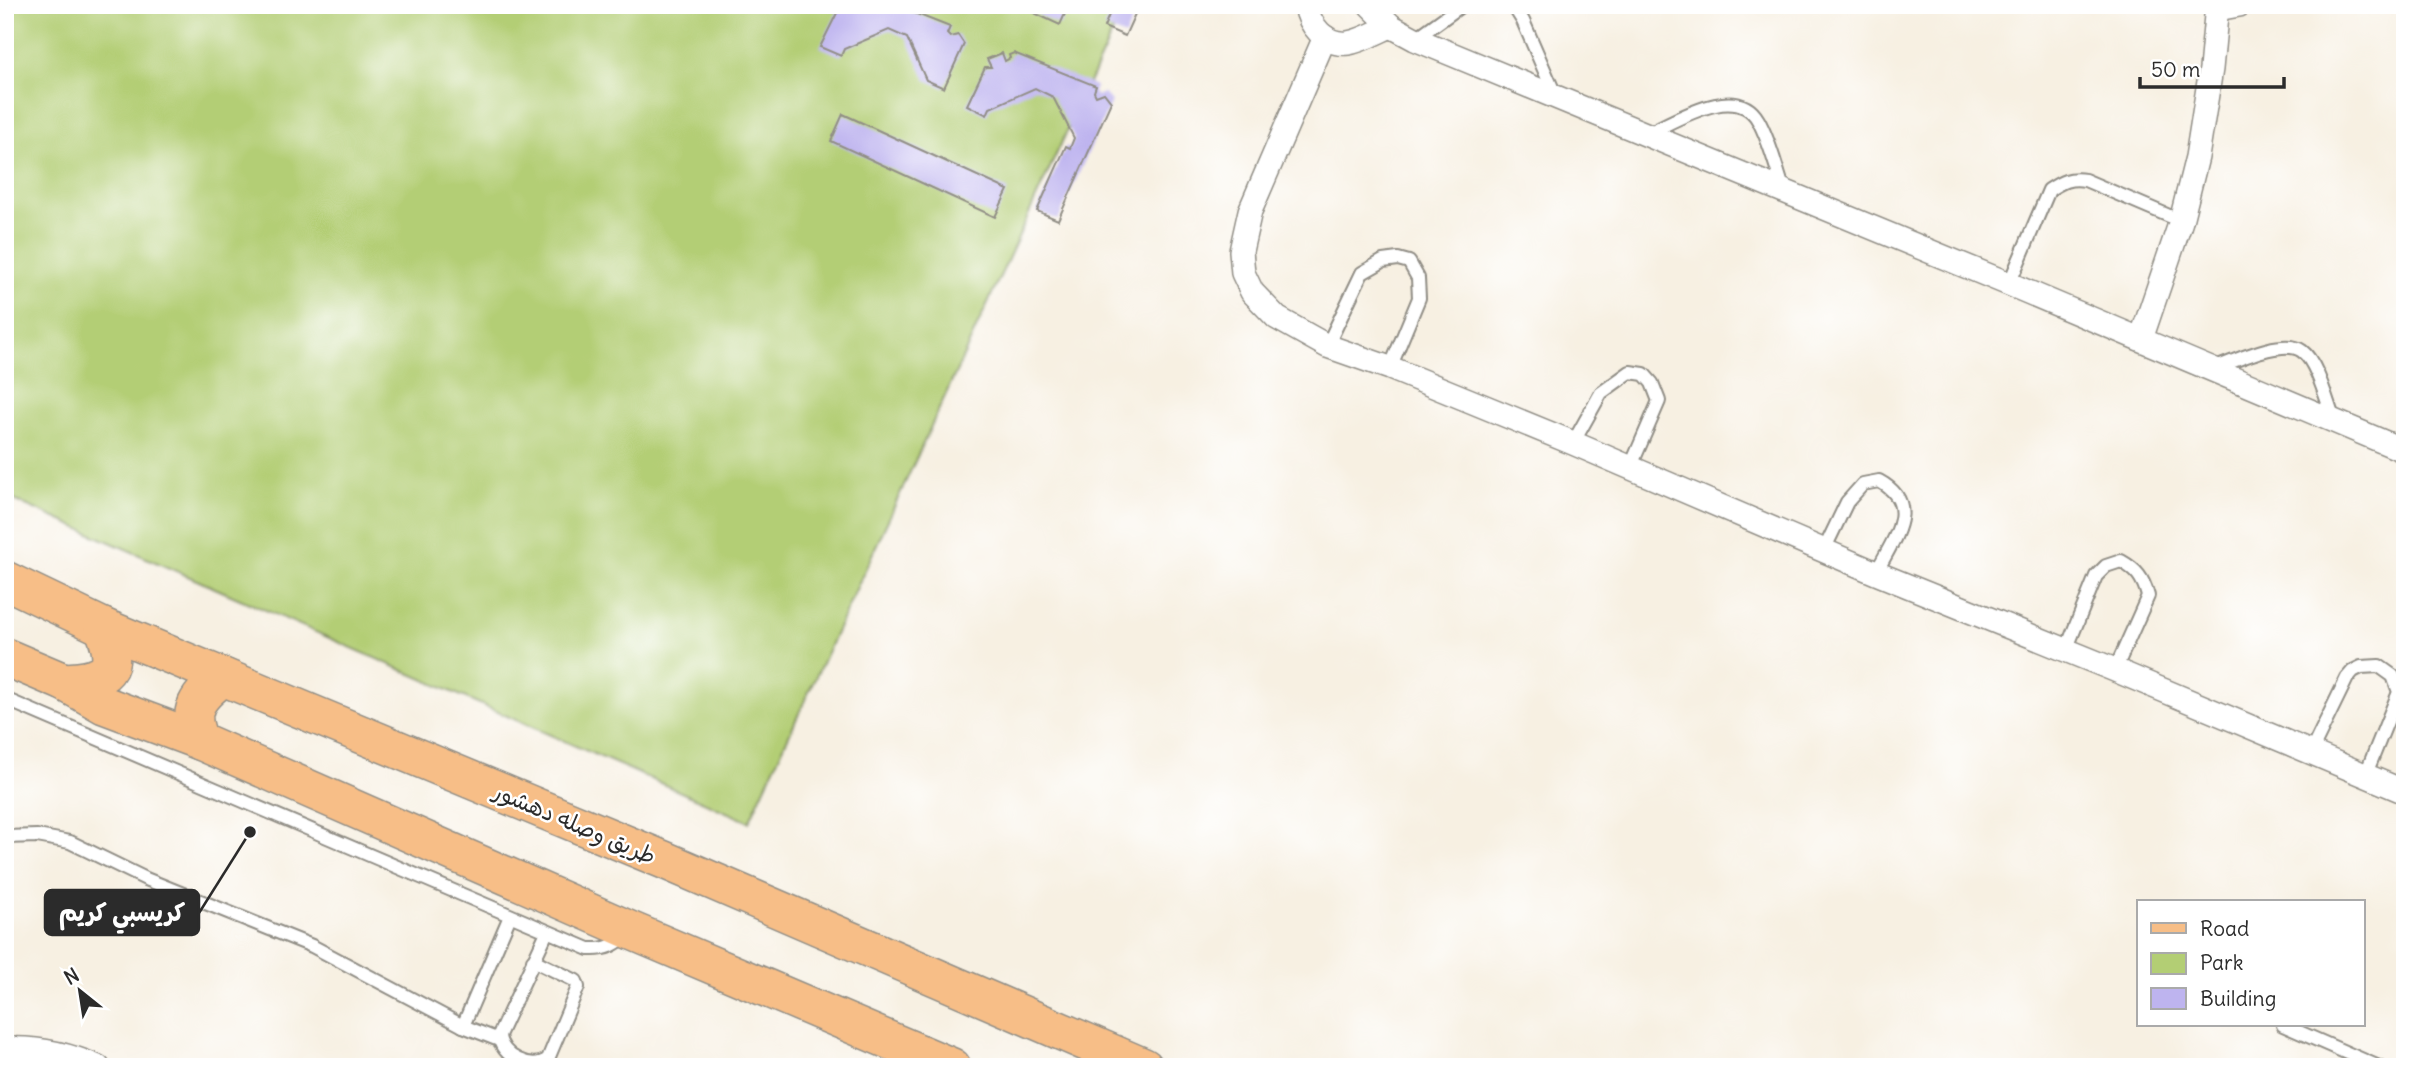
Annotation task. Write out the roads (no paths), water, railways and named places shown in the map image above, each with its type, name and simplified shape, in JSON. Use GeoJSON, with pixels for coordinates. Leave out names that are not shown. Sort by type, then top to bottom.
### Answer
{"type":"FeatureCollection","features":[{"type":"Feature","properties":{"kind":"main road","name":"طريق وصله دهشور"},"geometry":{"type":"LineString","coordinates":[[5,580],[103,627],[652,855],[1144,1067]]}},
{"type":"Feature","properties":{"kind":"main road"},"geometry":{"type":"LineString","coordinates":[[64,682],[87,681],[103,675],[109,668],[112,656],[103,627]]}},
{"type":"Feature","properties":{"kind":"main road"},"geometry":{"type":"LineString","coordinates":[[5,657],[64,682],[104,705],[200,741],[632,931],[952,1067]]}},
{"type":"Feature","properties":{"kind":"main road"},"geometry":{"type":"LineString","coordinates":[[200,741],[194,729],[193,713],[196,703],[209,687],[223,677]]}},
{"type":"Feature","properties":{"kind":"street"},"geometry":{"type":"LineString","coordinates":[[1306,5],[1309,19],[1325,37],[1336,42],[1349,43],[1391,26]]}},
{"type":"Feature","properties":{"kind":"street"},"geometry":{"type":"LineString","coordinates":[[1370,5],[1391,26],[1415,39],[2405,451]]}},
{"type":"Feature","properties":{"kind":"street"},"geometry":{"type":"LineString","coordinates":[[2141,339],[2181,221],[2197,157],[2211,69],[2225,6]]}},
{"type":"Feature","properties":{"kind":"street"},"geometry":{"type":"LineString","coordinates":[[1325,37],[1251,211],[1241,251],[1243,273],[1252,292],[1277,318],[1327,346],[1573,443],[1876,573],[2405,792]]}},
{"type":"Feature","properties":{"kind":"street"},"geometry":{"type":"LineString","coordinates":[[5,1049],[25,1048],[71,1056],[98,1067]]}},
{"type":"Feature","properties":{"kind":"lane"},"geometry":{"type":"LineString","coordinates":[[1415,39],[1462,5]]}},
{"type":"Feature","properties":{"kind":"lane"},"geometry":{"type":"LineString","coordinates":[[1513,5],[1523,21],[1557,97]]}},
{"type":"Feature","properties":{"kind":"lane"},"geometry":{"type":"LineString","coordinates":[[1646,134],[1705,107],[1723,102],[1741,105],[1756,117],[1784,191]]}},
{"type":"Feature","properties":{"kind":"lane"},"geometry":{"type":"LineString","coordinates":[[2009,284],[2049,190],[2062,182],[2075,178],[2085,180],[2181,221]]}},
{"type":"Feature","properties":{"kind":"lane"},"geometry":{"type":"LineString","coordinates":[[1327,346],[1362,273],[1383,261],[1398,259],[1409,262],[1418,278],[1419,298],[1390,369]]}},
{"type":"Feature","properties":{"kind":"lane"},"geometry":{"type":"LineString","coordinates":[[2213,369],[2276,347],[2289,345],[2301,350],[2310,360],[2334,421]]}},
{"type":"Feature","properties":{"kind":"lane"},"geometry":{"type":"LineString","coordinates":[[1573,443],[1601,393],[1630,372],[1644,374],[1652,383],[1659,401],[1630,468]]}},
{"type":"Feature","properties":{"kind":"lane"},"geometry":{"type":"LineString","coordinates":[[1824,550],[1847,502],[1863,484],[1879,481],[1892,488],[1902,502],[1903,519],[1876,573]]}},
{"type":"Feature","properties":{"kind":"lane"},"geometry":{"type":"LineString","coordinates":[[2066,650],[2096,576],[2106,566],[2121,561],[2133,568],[2143,579],[2148,596],[2115,670]]}},
{"type":"Feature","properties":{"kind":"lane"},"geometry":{"type":"LineString","coordinates":[[2310,754],[2347,678],[2361,667],[2379,666],[2393,676],[2399,692],[2365,776]]}},
{"type":"Feature","properties":{"kind":"lane"},"geometry":{"type":"LineString","coordinates":[[5,699],[589,949],[601,950],[615,945],[632,931]]}},
{"type":"Feature","properties":{"kind":"lane"},"geometry":{"type":"LineString","coordinates":[[5,837],[37,836],[70,842],[146,879],[312,946],[463,1026],[499,1040]]}},
{"type":"Feature","properties":{"kind":"lane"},"geometry":{"type":"LineString","coordinates":[[463,1026],[510,916]]}},
{"type":"Feature","properties":{"kind":"lane"},"geometry":{"type":"LineString","coordinates":[[533,960],[572,979],[578,985],[550,1055],[545,1063],[534,1066],[506,1053],[499,1040],[500,1031],[533,960],[547,932]]}},
{"type":"Feature","properties":{"kind":"lane"},"geometry":{"type":"LineString","coordinates":[[2286,1026],[2379,1067]]}},
{"type":"Feature","properties":{"kind":"place","name":"كريسبي كريم"},"geometry":{"type":"Point","coordinates":[250,832]}}]}
